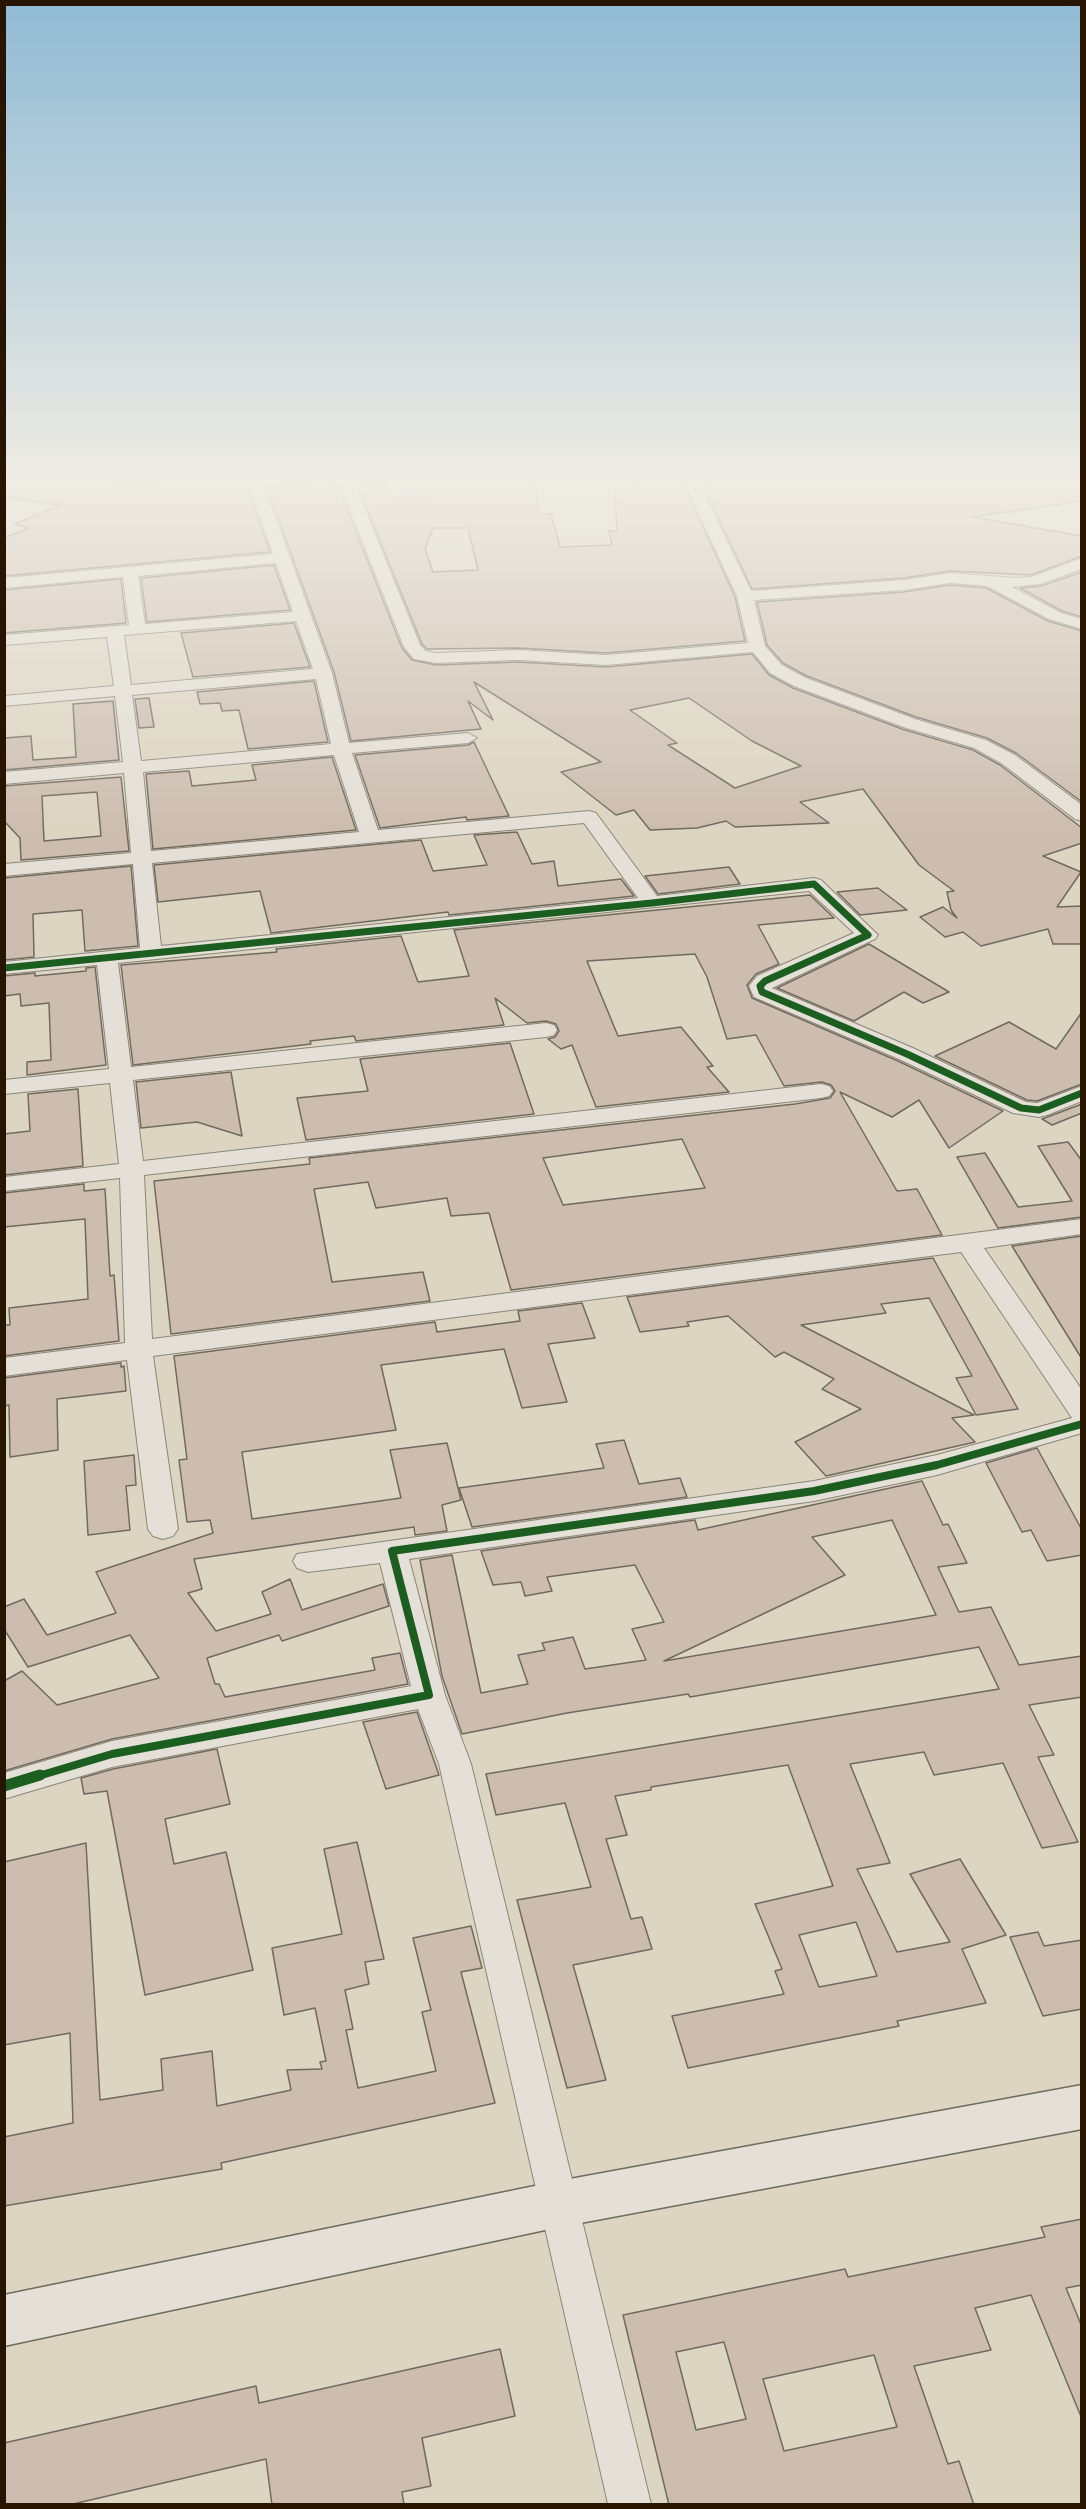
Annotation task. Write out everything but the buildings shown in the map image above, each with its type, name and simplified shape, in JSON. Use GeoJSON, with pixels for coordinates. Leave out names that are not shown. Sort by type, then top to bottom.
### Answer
{"type":"FeatureCollection","features":[{"type":"Feature","properties":{"kind":"main road"},"geometry":{"type":"LineString","coordinates":[[4,2321],[559,2204],[1082,2107]]}},
{"type":"Feature","properties":{"kind":"street"},"geometry":{"type":"LineString","coordinates":[[133,596],[138,629]]}},
{"type":"Feature","properties":{"kind":"street"},"geometry":{"type":"LineString","coordinates":[[296,596],[323,673],[342,750],[370,836]]}},
{"type":"Feature","properties":{"kind":"street"},"geometry":{"type":"LineString","coordinates":[[392,596],[412,647],[420,654],[436,657],[518,655],[606,660],[757,647]]}},
{"type":"Feature","properties":{"kind":"street"},"geometry":{"type":"LineString","coordinates":[[745,596],[757,647],[776,669],[800,682],[909,723],[980,744],[1008,759],[1082,815]]}},
{"type":"Feature","properties":{"kind":"street"},"geometry":{"type":"LineString","coordinates":[[1016,596],[1055,616],[1082,624]]}},
{"type":"Feature","properties":{"kind":"street"},"geometry":{"type":"LineString","coordinates":[[4,640],[303,616]]}},
{"type":"Feature","properties":{"kind":"street"},"geometry":{"type":"LineString","coordinates":[[115,632],[133,766],[151,952]]}},
{"type":"Feature","properties":{"kind":"street"},"geometry":{"type":"LineString","coordinates":[[4,701],[323,673]]}},
{"type":"Feature","properties":{"kind":"street"},"geometry":{"type":"LineString","coordinates":[[4,778],[468,738]]}},
{"type":"Feature","properties":{"kind":"street"},"geometry":{"type":"LineString","coordinates":[[4,870],[589,817],[651,903]]}},
{"type":"Feature","properties":{"kind":"street"},"geometry":{"type":"LineString","coordinates":[[4,968],[651,903],[814,884],[868,935],[765,981],[760,986],[762,992],[907,1054],[1021,1108],[1039,1110],[1082,1093]]}},
{"type":"Feature","properties":{"kind":"street"},"geometry":{"type":"LineString","coordinates":[[107,957],[132,1171],[139,1349],[163,1528]]}},
{"type":"Feature","properties":{"kind":"street"},"geometry":{"type":"LineString","coordinates":[[4,1087],[546,1030]]}},
{"type":"Feature","properties":{"kind":"street"},"geometry":{"type":"LineString","coordinates":[[4,1184],[821,1091]]}},
{"type":"Feature","properties":{"kind":"street"},"geometry":{"type":"LineString","coordinates":[[4,1366],[968,1243],[1082,1226]]}},
{"type":"Feature","properties":{"kind":"street"},"geometry":{"type":"LineString","coordinates":[[968,1243],[1082,1412]]}},
{"type":"Feature","properties":{"kind":"street"},"geometry":{"type":"LineString","coordinates":[[308,1561],[814,1491],[937,1465],[1082,1424]]}},
{"type":"Feature","properties":{"kind":"street"},"geometry":{"type":"LineString","coordinates":[[392,1551],[429,1695],[455,1764],[630,2505]]}},
{"type":"Feature","properties":{"kind":"street"},"geometry":{"type":"LineString","coordinates":[[4,1786],[112,1754],[429,1695]]}},
{"type":"Feature","properties":{"kind":"cycle path"},"geometry":{"type":"LineString","coordinates":[[4,968],[652,903],[814,884],[868,935],[765,981],[760,986],[762,992],[907,1054],[1021,1108],[1039,1110],[1082,1093]]}},
{"type":"Feature","properties":{"kind":"cycle path"},"geometry":{"type":"LineString","coordinates":[[4,1786],[112,1754],[429,1695],[392,1551],[814,1491],[937,1465],[1082,1424]]}}]}
